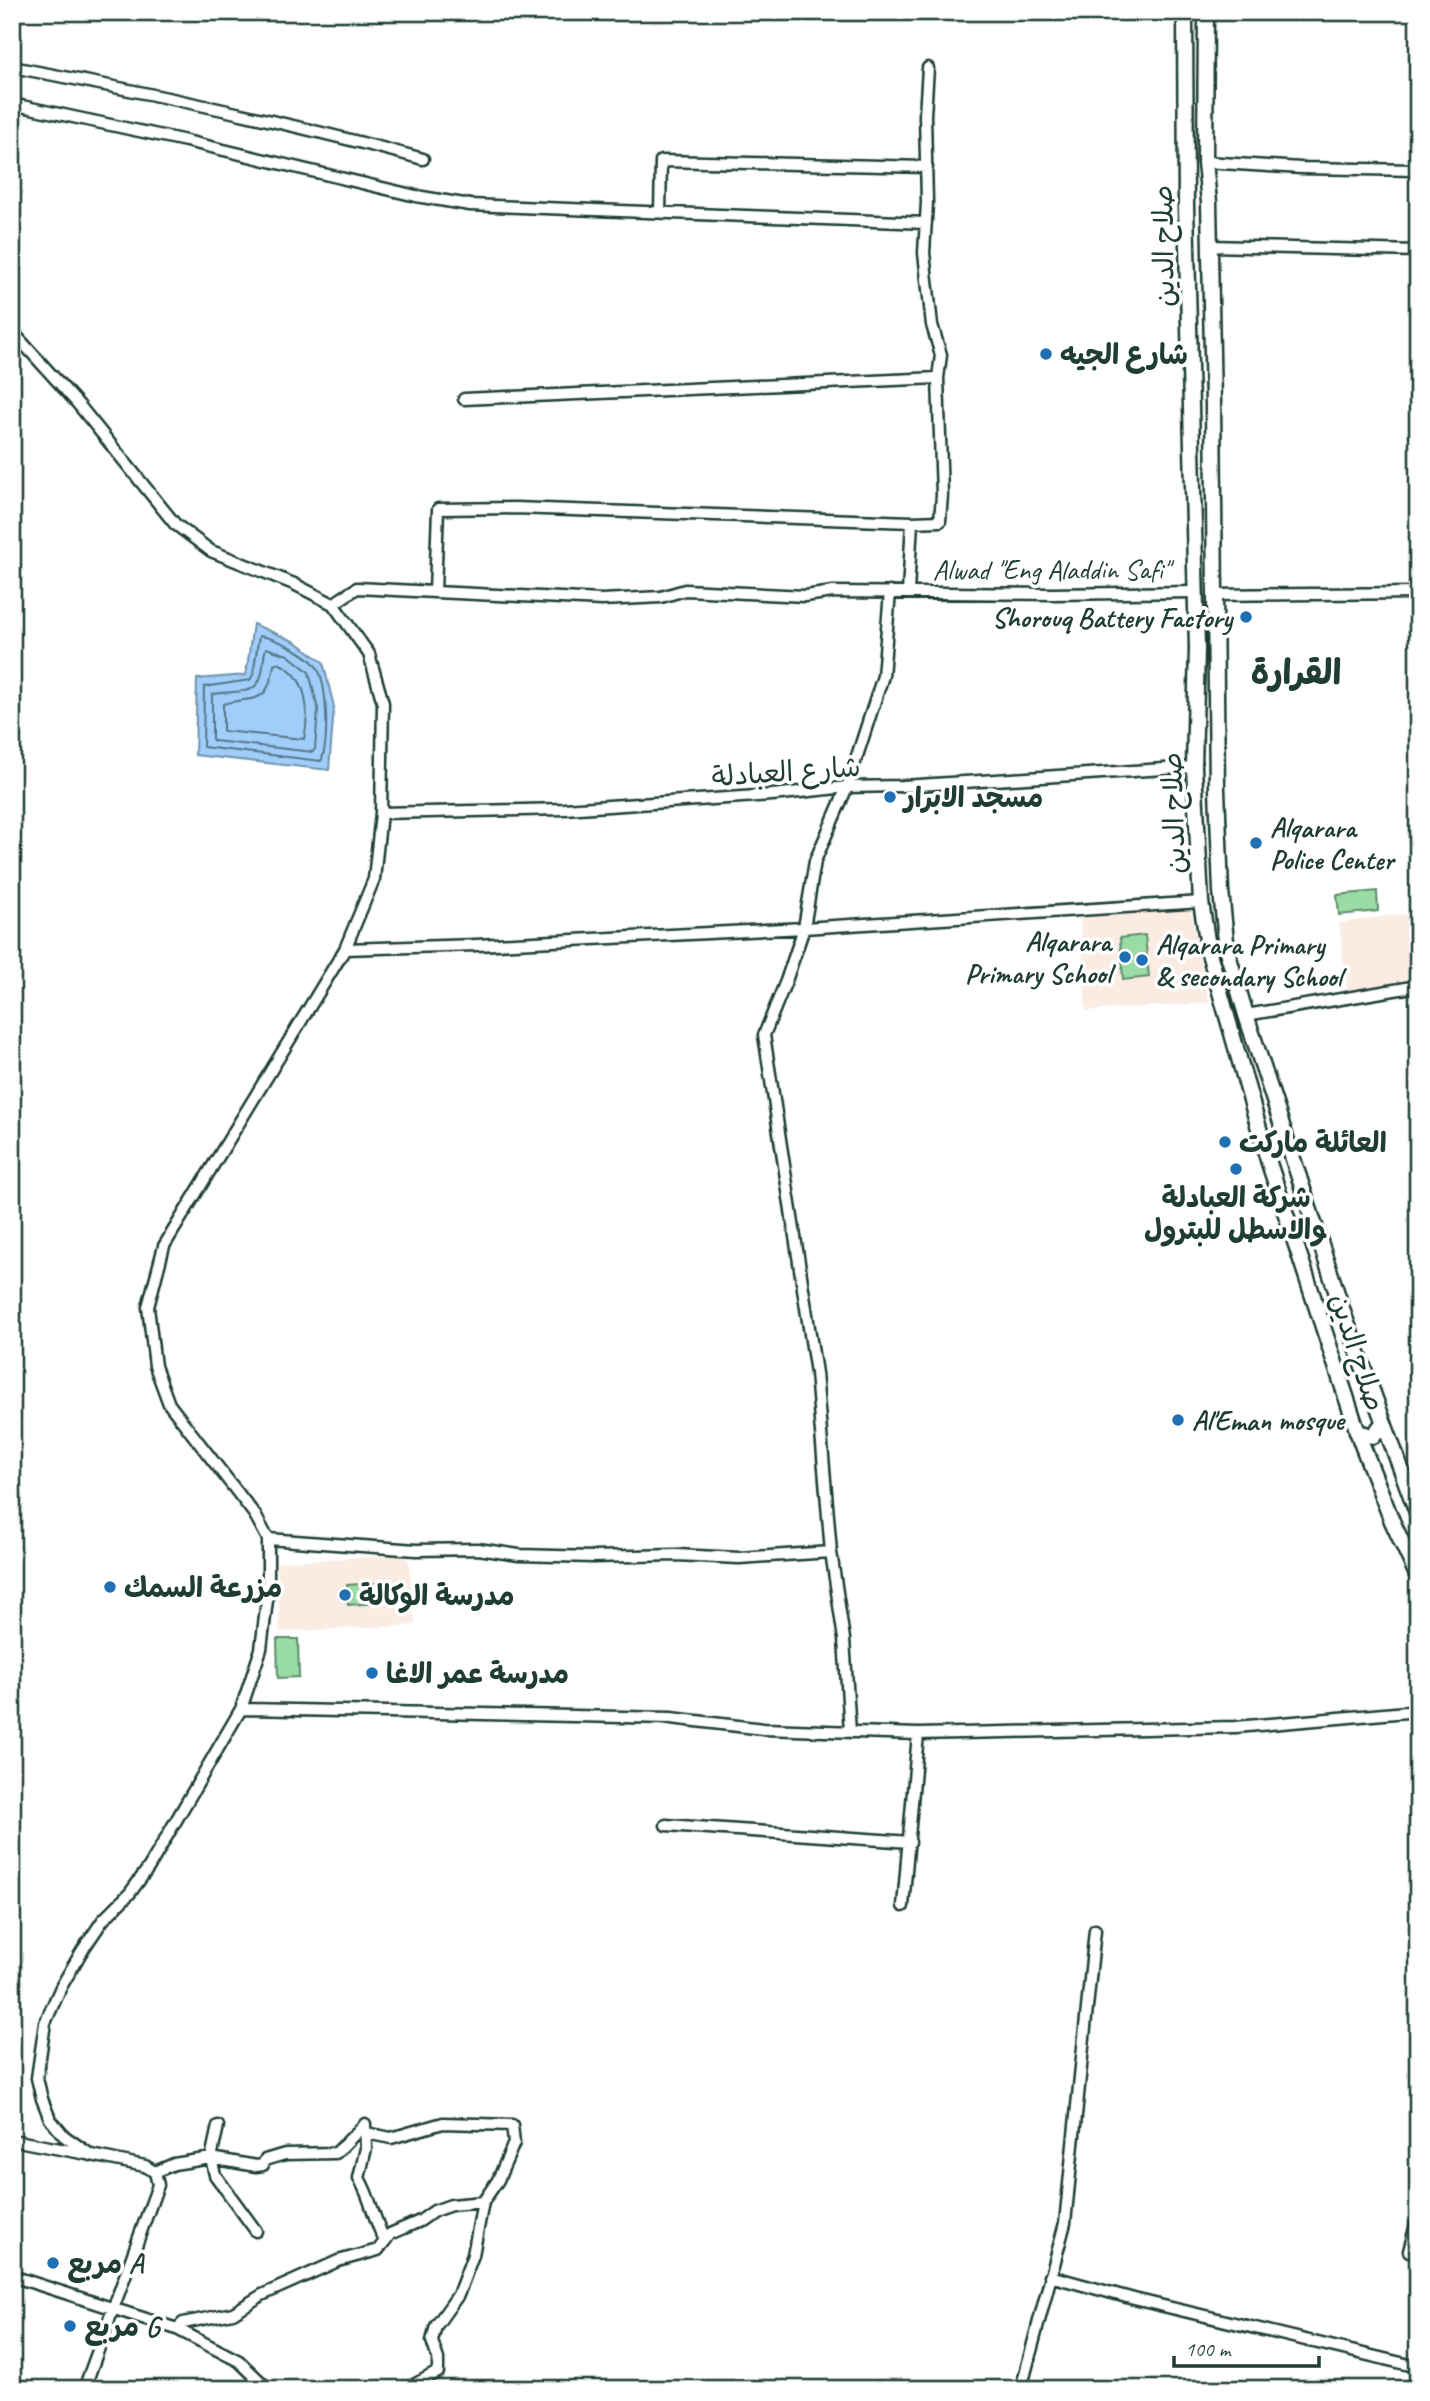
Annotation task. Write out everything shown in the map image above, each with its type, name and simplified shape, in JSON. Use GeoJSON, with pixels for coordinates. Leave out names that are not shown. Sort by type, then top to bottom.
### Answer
{"type":"FeatureCollection","features":[{"type":"Feature","properties":{"kind":"highway","name":"صلاح الدين"},"geometry":{"type":"LineString","coordinates":[[1185,12],[1186,199],[1195,592],[1194,767],[1201,902],[1209,953],[1254,1115],[1357,1432],[1392,1521],[1418,1577]]}},
{"type":"Feature","properties":{"kind":"highway","name":"صلاح الدين"},"geometry":{"type":"LineString","coordinates":[[1206,12],[1205,162],[1210,246],[1216,729],[1221,891],[1227,951],[1344,1315],[1418,1514]]}},
{"type":"Feature","properties":{"kind":"highway"},"geometry":{"type":"LineString","coordinates":[[1186,199],[1194,206],[1209,202]]}},
{"type":"Feature","properties":{"kind":"highway"},"geometry":{"type":"LineString","coordinates":[[1196,682],[1204,677],[1216,684]]}},
{"type":"Feature","properties":{"kind":"highway"},"geometry":{"type":"LineString","coordinates":[[1195,730],[1201,736],[1207,736],[1216,729]]}},
{"type":"Feature","properties":{"kind":"highway"},"geometry":{"type":"LineString","coordinates":[[1357,1432],[1373,1436],[1382,1423]]}},
{"type":"Feature","properties":{"kind":"street"},"geometry":{"type":"LineString","coordinates":[[12,67],[135,90],[284,123],[423,159]]}},
{"type":"Feature","properties":{"kind":"street"},"geometry":{"type":"LineString","coordinates":[[435,592],[438,509],[504,508],[940,521],[942,495],[938,378],[941,355],[932,325],[924,253],[928,68]]}},
{"type":"Feature","properties":{"kind":"street"},"geometry":{"type":"LineString","coordinates":[[12,104],[186,141],[416,196],[470,205],[926,223]]}},
{"type":"Feature","properties":{"kind":"street"},"geometry":{"type":"LineString","coordinates":[[660,212],[661,161],[927,167]]}},
{"type":"Feature","properties":{"kind":"street"},"geometry":{"type":"LineString","coordinates":[[1205,162],[1301,168],[1418,170]]}},
{"type":"Feature","properties":{"kind":"street"},"geometry":{"type":"LineString","coordinates":[[1210,246],[1418,251]]}},
{"type":"Feature","properties":{"kind":"street"},"geometry":{"type":"LineString","coordinates":[[12,331],[78,404],[176,524],[211,551],[294,584],[333,604],[369,653],[383,703],[381,813],[374,879],[345,949],[164,1246],[148,1307],[155,1366],[169,1404],[255,1514],[268,1539],[268,1592],[261,1649],[241,1709],[149,1867],[130,1893],[103,1920],[82,1951],[45,2023],[37,2078],[42,2099],[50,2119],[64,2136],[91,2155]]}},
{"type":"Feature","properties":{"kind":"street"},"geometry":{"type":"LineString","coordinates":[[464,399],[938,378]]}},
{"type":"Feature","properties":{"kind":"street"},"geometry":{"type":"LineString","coordinates":[[908,592],[912,522]]}},
{"type":"Feature","properties":{"kind":"street","name":"Alwad \"Eng Aladdin Safi\""},"geometry":{"type":"LineString","coordinates":[[333,604],[356,588],[602,600],[661,597],[685,590],[805,596],[833,592],[1195,592]]}},
{"type":"Feature","properties":{"kind":"street"},"geometry":{"type":"LineString","coordinates":[[850,1732],[844,1639],[831,1552],[816,1373],[764,1035],[804,928],[815,861],[847,788],[883,677],[890,592]]}},
{"type":"Feature","properties":{"kind":"street"},"geometry":{"type":"LineString","coordinates":[[1214,595],[1418,593]]}},
{"type":"Feature","properties":{"kind":"street","name":"شارع العبادلة"},"geometry":{"type":"LineString","coordinates":[[381,813],[578,809],[847,788],[1194,767]]}},
{"type":"Feature","properties":{"kind":"street"},"geometry":{"type":"LineString","coordinates":[[345,949],[804,928],[1201,902]]}},
{"type":"Feature","properties":{"kind":"street"},"geometry":{"type":"LineString","coordinates":[[1246,1015],[1418,986]]}},
{"type":"Feature","properties":{"kind":"street"},"geometry":{"type":"LineString","coordinates":[[268,1539],[416,1550],[478,1549],[519,1555],[581,1557],[676,1555],[739,1558],[831,1552]]}},
{"type":"Feature","properties":{"kind":"street"},"geometry":{"type":"LineString","coordinates":[[241,1709],[657,1718],[763,1728],[918,1734],[1236,1727],[1418,1712]]}},
{"type":"Feature","properties":{"kind":"street"},"geometry":{"type":"LineString","coordinates":[[903,1906],[918,1734]]}},
{"type":"Feature","properties":{"kind":"street"},"geometry":{"type":"LineString","coordinates":[[666,1825],[910,1842]]}},
{"type":"Feature","properties":{"kind":"street"},"geometry":{"type":"LineString","coordinates":[[1021,2389],[1065,2223],[1095,1930]]}},
{"type":"Feature","properties":{"kind":"street"},"geometry":{"type":"LineString","coordinates":[[366,2133],[391,2137],[443,2123],[512,2125],[514,2143],[498,2180],[483,2202],[474,2255],[458,2295],[436,2326],[432,2341],[438,2359],[438,2372],[406,2389]]}},
{"type":"Feature","properties":{"kind":"street"},"geometry":{"type":"LineString","coordinates":[[155,2172],[174,2164],[211,2158],[256,2166],[263,2165],[265,2160],[285,2154],[336,2153],[365,2124],[366,2148],[359,2178],[385,2241]]}},
{"type":"Feature","properties":{"kind":"street"},"geometry":{"type":"LineString","coordinates":[[218,2126],[211,2158],[215,2175],[256,2231]]}},
{"type":"Feature","properties":{"kind":"street"},"geometry":{"type":"LineString","coordinates":[[12,2140],[145,2165],[155,2172],[158,2185],[112,2308],[86,2389]]}},
{"type":"Feature","properties":{"kind":"street"},"geometry":{"type":"LineString","coordinates":[[177,2329],[183,2323],[233,2313],[262,2295],[338,2261],[378,2250],[390,2234],[420,2221],[434,2211],[451,2205],[483,2202]]}},
{"type":"Feature","properties":{"kind":"street"},"geometry":{"type":"LineString","coordinates":[[1418,2217],[1409,2251],[1418,2253]]}},
{"type":"Feature","properties":{"kind":"street"},"geometry":{"type":"LineString","coordinates":[[12,2276],[177,2329],[239,2361],[268,2389]]}},
{"type":"Feature","properties":{"kind":"street"},"geometry":{"type":"LineString","coordinates":[[1050,2276],[1134,2300],[1418,2367]]}},
{"type":"Feature","properties":{"kind":"shaded area","name":"Alqarara Primary & secondary School"},"geometry":{"type":"Polygon","coordinates":[[[1190,906],[1209,1003],[1086,1011],[1080,916],[1190,906]]]}},
{"type":"Feature","properties":{"kind":"shaded area"},"geometry":{"type":"Polygon","coordinates":[[[1418,912],[1418,982],[1348,994],[1339,923],[1418,912]]]}},
{"type":"Feature","properties":{"kind":"shaded area","name":"مدرسة الوكالة"},"geometry":{"type":"Polygon","coordinates":[[[401,1555],[409,1564],[415,1625],[280,1632],[278,1562],[401,1555]]]}},
{"type":"Feature","properties":{"kind":"green space"},"geometry":{"type":"Polygon","coordinates":[[[1377,891],[1378,911],[1339,915],[1337,895],[1377,891]]]}},
{"type":"Feature","properties":{"kind":"green space"},"geometry":{"type":"Polygon","coordinates":[[[1145,935],[1149,977],[1123,980],[1120,938],[1145,935]]]}},
{"type":"Feature","properties":{"kind":"green space"},"geometry":{"type":"Polygon","coordinates":[[[377,1583],[379,1603],[348,1605],[347,1585],[377,1583]]]}},
{"type":"Feature","properties":{"kind":"green space"},"geometry":{"type":"Polygon","coordinates":[[[277,1639],[298,1639],[299,1677],[278,1678],[277,1639]]]}},
{"type":"Feature","properties":{"kind":"water"},"geometry":{"type":"Polygon","coordinates":[[[253,624],[296,642],[323,662],[334,707],[329,770],[195,755],[197,679],[246,675],[253,624]]]}},
{"type":"Feature","properties":{"kind":"place","name":"شارع الجيه"},"geometry":{"type":"Point","coordinates":[1046,354]}},
{"type":"Feature","properties":{"kind":"place","name":"Shorouq Battery Factory"},"geometry":{"type":"Point","coordinates":[1246,617]}},
{"type":"Feature","properties":{"kind":"place","name":"مسجد الابرار"},"geometry":{"type":"Point","coordinates":[890,797]}},
{"type":"Feature","properties":{"kind":"place","name":"Alqarara Police Center"},"geometry":{"type":"Point","coordinates":[1256,843]}},
{"type":"Feature","properties":{"kind":"place","name":"Alqarara Primary School"},"geometry":{"type":"Point","coordinates":[1125,957]}},
{"type":"Feature","properties":{"kind":"place","name":"Alqarara Primary & secondary School"},"geometry":{"type":"Point","coordinates":[1142,960]}},
{"type":"Feature","properties":{"kind":"place","name":"العائلة ماركت"},"geometry":{"type":"Point","coordinates":[1225,1142]}},
{"type":"Feature","properties":{"kind":"place","name":"شركة العبادلة والاسطل للبترول"},"geometry":{"type":"Point","coordinates":[1236,1169]}},
{"type":"Feature","properties":{"kind":"place","name":"Al'Eman mosque"},"geometry":{"type":"Point","coordinates":[1178,1420]}},
{"type":"Feature","properties":{"kind":"place","name":"مزرعة السمك"},"geometry":{"type":"Point","coordinates":[110,1587]}},
{"type":"Feature","properties":{"kind":"place","name":"مدرسة الوكالة"},"geometry":{"type":"Point","coordinates":[345,1595]}},
{"type":"Feature","properties":{"kind":"place","name":"مدرسة عمر الاغا"},"geometry":{"type":"Point","coordinates":[372,1673]}},
{"type":"Feature","properties":{"kind":"place","name":"مربع A"},"geometry":{"type":"Point","coordinates":[53,2263]}},
{"type":"Feature","properties":{"kind":"place","name":"مربع G"},"geometry":{"type":"Point","coordinates":[70,2326]}},
{"type":"Feature","properties":{"kind":"district","name":"القرارة"},"geometry":{"type":"Point","coordinates":[1296,672]}}]}
